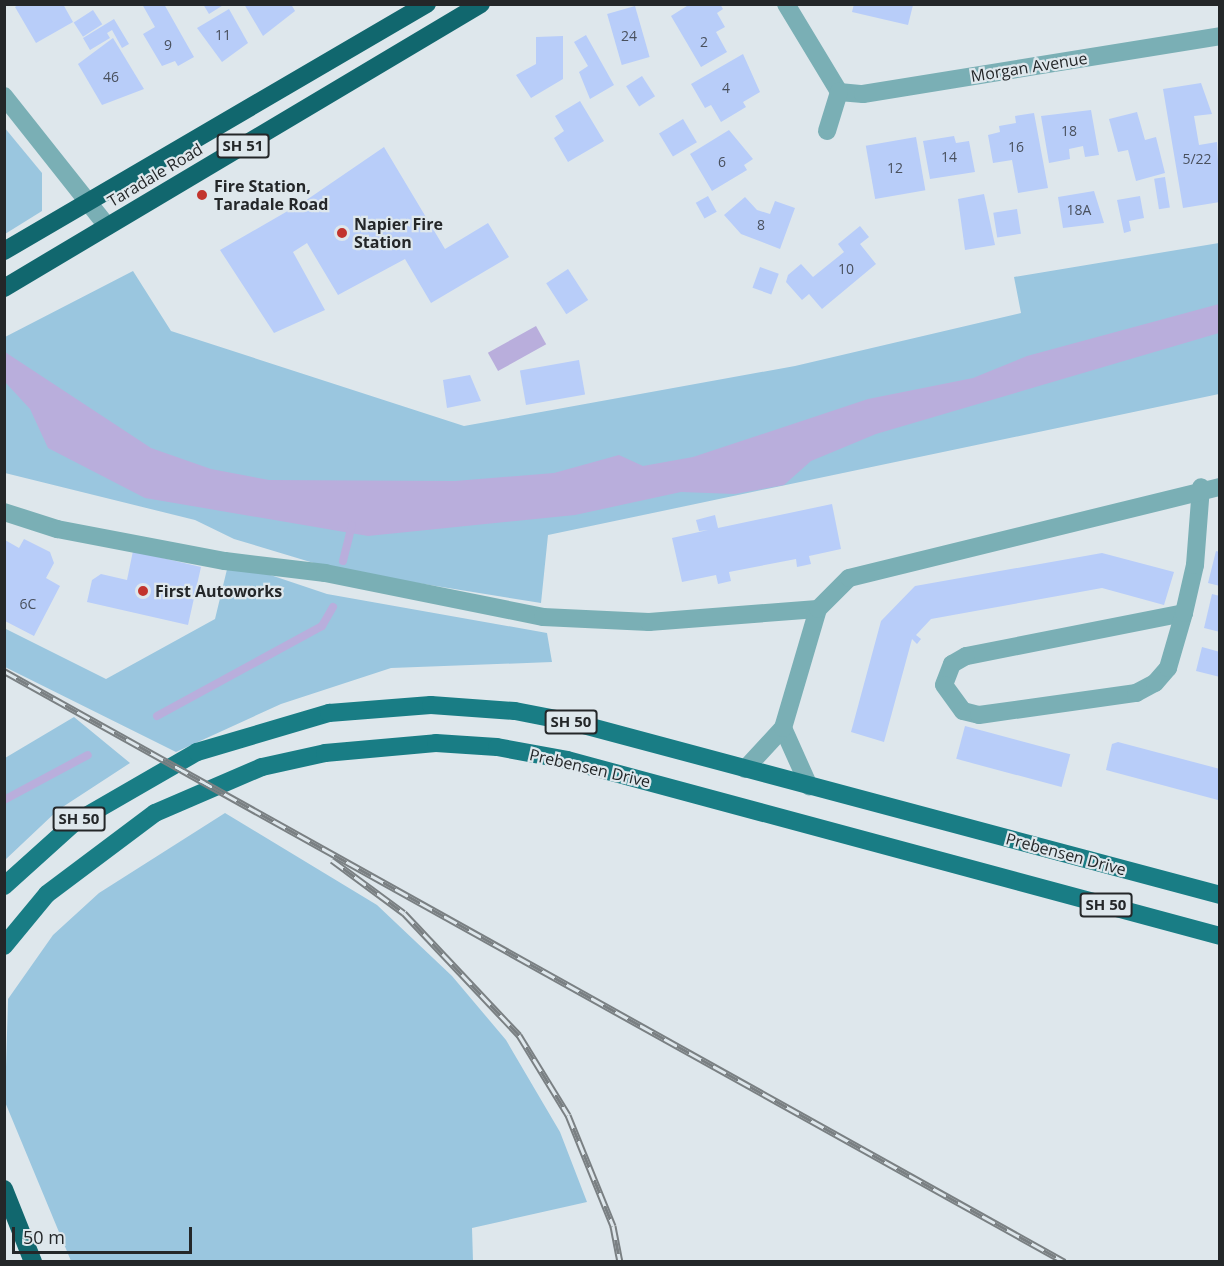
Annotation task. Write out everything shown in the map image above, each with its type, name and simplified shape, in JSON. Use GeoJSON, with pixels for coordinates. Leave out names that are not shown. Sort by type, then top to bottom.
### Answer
{"type":"FeatureCollection","features":[{"type":"Feature","properties":{"kind":"highway","name":"Taradale Road"},"geometry":{"type":"LineString","coordinates":[[4,251],[92,202],[427,4]]}},
{"type":"Feature","properties":{"kind":"highway","name":"Taradale Road"},"geometry":{"type":"LineString","coordinates":[[4,288],[481,4]]}},
{"type":"Feature","properties":{"kind":"highway"},"geometry":{"type":"LineString","coordinates":[[4,1189],[33,1262]]}},
{"type":"Feature","properties":{"kind":"main road","name":"Prebensen Drive"},"geometry":{"type":"LineString","coordinates":[[4,886],[74,823],[171,764],[236,738],[329,713],[431,705],[515,711],[745,769],[1220,895]]}},
{"type":"Feature","properties":{"kind":"main road","name":"Prebensen Drive"},"geometry":{"type":"LineString","coordinates":[[4,946],[46,894],[154,813],[262,767],[325,753],[436,743],[497,747],[610,771],[1220,936]]}},
{"type":"Feature","properties":{"kind":"street"},"geometry":{"type":"LineString","coordinates":[[786,4],[839,92],[826,131]]}},
{"type":"Feature","properties":{"kind":"street","name":"Morgan Avenue"},"geometry":{"type":"LineString","coordinates":[[839,92],[863,94],[1220,36]]}},
{"type":"Feature","properties":{"kind":"street"},"geometry":{"type":"LineString","coordinates":[[4,96],[92,202],[107,226]]}},
{"type":"Feature","properties":{"kind":"street"},"geometry":{"type":"LineString","coordinates":[[1184,614],[966,656],[952,664],[944,685],[963,711],[979,715],[1136,693],[1155,684],[1168,668],[1184,614],[1195,565],[1201,487]]}},
{"type":"Feature","properties":{"kind":"street"},"geometry":{"type":"LineString","coordinates":[[745,769],[783,728],[818,609],[849,578],[1201,487],[1220,487]]}},
{"type":"Feature","properties":{"kind":"street"},"geometry":{"type":"LineString","coordinates":[[4,512],[69,531],[225,561],[326,573],[543,617],[649,622],[818,609]]}},
{"type":"Feature","properties":{"kind":"street"},"geometry":{"type":"LineString","coordinates":[[783,728],[809,786]]}},
{"type":"Feature","properties":{"kind":"shaded area"},"geometry":{"type":"Polygon","coordinates":[[[4,127],[42,173],[42,211],[5,234],[4,127]]]}},
{"type":"Feature","properties":{"kind":"shaded area"},"geometry":{"type":"Polygon","coordinates":[[[1219,243],[1219,394],[548,535],[541,603],[337,570],[234,539],[195,520],[5,473],[5,337],[133,271],[171,331],[464,426],[795,366],[1021,313],[1014,277],[1219,243]]]}},
{"type":"Feature","properties":{"kind":"shaded area"},"geometry":{"type":"Polygon","coordinates":[[[1219,304],[1219,333],[876,434],[811,461],[784,485],[735,494],[681,492],[575,515],[368,536],[145,498],[48,448],[30,409],[5,382],[5,352],[151,448],[211,469],[269,480],[455,481],[554,473],[619,455],[643,466],[693,457],[868,399],[973,378],[1027,356],[1219,304]]]}},
{"type":"Feature","properties":{"kind":"shaded area"},"geometry":{"type":"Polygon","coordinates":[[[536,326],[546,344],[498,371],[488,353],[536,326]]]}},
{"type":"Feature","properties":{"kind":"shaded area"},"geometry":{"type":"Polygon","coordinates":[[[229,561],[327,594],[547,633],[552,662],[391,668],[281,704],[176,752],[5,667],[4,628],[106,679],[215,619],[229,561]]]}},
{"type":"Feature","properties":{"kind":"shaded area"},"geometry":{"type":"Polygon","coordinates":[[[74,717],[130,763],[58,810],[5,860],[5,758],[74,717]]]}},
{"type":"Feature","properties":{"kind":"shaded area"},"geometry":{"type":"Polygon","coordinates":[[[225,813],[377,905],[452,976],[506,1040],[560,1132],[587,1202],[472,1228],[473,1261],[71,1261],[5,1102],[8,999],[53,935],[99,893],[225,813]]]}},
{"type":"Feature","properties":{"kind":"building"},"geometry":{"type":"Polygon","coordinates":[[[19,4],[63,4],[73,22],[36,43],[15,7],[19,4]]]}},
{"type":"Feature","properties":{"kind":"building"},"geometry":{"type":"Polygon","coordinates":[[[142,4],[164,4],[194,57],[178,66],[175,61],[162,66],[143,34],[155,27],[142,4]]]}},
{"type":"Feature","properties":{"kind":"building"},"geometry":{"type":"Polygon","coordinates":[[[203,4],[225,4],[209,14],[203,4]]]}},
{"type":"Feature","properties":{"kind":"building"},"geometry":{"type":"Polygon","coordinates":[[[244,4],[291,4],[295,11],[263,36],[244,4]]]}},
{"type":"Feature","properties":{"kind":"building"},"geometry":{"type":"Polygon","coordinates":[[[690,4],[720,4],[723,9],[717,13],[725,27],[716,32],[727,52],[701,67],[671,16],[690,4]]]}},
{"type":"Feature","properties":{"kind":"building"},"geometry":{"type":"Polygon","coordinates":[[[854,4],[913,5],[908,25],[852,12],[854,4]]]}},
{"type":"Feature","properties":{"kind":"building"},"geometry":{"type":"Polygon","coordinates":[[[635,6],[650,57],[622,65],[607,14],[635,6]]]}},
{"type":"Feature","properties":{"kind":"building"},"geometry":{"type":"Polygon","coordinates":[[[229,9],[248,43],[222,62],[197,28],[229,9]]]}},
{"type":"Feature","properties":{"kind":"building"},"geometry":{"type":"Polygon","coordinates":[[[93,10],[102,24],[83,37],[74,23],[93,10]]]}},
{"type":"Feature","properties":{"kind":"building"},"geometry":{"type":"Polygon","coordinates":[[[114,19],[129,44],[122,48],[112,30],[107,33],[110,38],[90,50],[83,38],[114,19]]]}},
{"type":"Feature","properties":{"kind":"building"},"geometry":{"type":"Polygon","coordinates":[[[586,35],[614,85],[590,99],[579,72],[588,66],[574,42],[586,35]]]}},
{"type":"Feature","properties":{"kind":"building"},"geometry":{"type":"Polygon","coordinates":[[[563,36],[563,79],[531,98],[516,75],[536,64],[536,37],[563,36]]]}},
{"type":"Feature","properties":{"kind":"building"},"geometry":{"type":"Polygon","coordinates":[[[113,38],[144,89],[102,105],[78,64],[113,38]]]}},
{"type":"Feature","properties":{"kind":"building"},"geometry":{"type":"Polygon","coordinates":[[[743,54],[760,92],[743,102],[746,107],[721,122],[711,105],[705,108],[691,84],[743,54]]]}},
{"type":"Feature","properties":{"kind":"building"},"geometry":{"type":"Polygon","coordinates":[[[642,76],[655,96],[639,106],[626,86],[642,76]]]}},
{"type":"Feature","properties":{"kind":"building"},"geometry":{"type":"Polygon","coordinates":[[[1201,83],[1212,114],[1194,116],[1199,145],[1217,142],[1220,202],[1183,208],[1163,89],[1201,83]]]}},
{"type":"Feature","properties":{"kind":"building"},"geometry":{"type":"Polygon","coordinates":[[[580,101],[604,141],[568,162],[554,138],[564,131],[555,116],[580,101]]]}},
{"type":"Feature","properties":{"kind":"building"},"geometry":{"type":"Polygon","coordinates":[[[1091,110],[1099,155],[1085,157],[1083,146],[1069,149],[1070,159],[1049,163],[1041,116],[1091,110]]]}},
{"type":"Feature","properties":{"kind":"building"},"geometry":{"type":"Polygon","coordinates":[[[1137,112],[1145,140],[1156,137],[1165,173],[1136,181],[1128,150],[1118,152],[1109,119],[1137,112]]]}},
{"type":"Feature","properties":{"kind":"building"},"geometry":{"type":"Polygon","coordinates":[[[1034,113],[1048,188],[1018,193],[1012,160],[993,163],[988,135],[1000,132],[999,126],[1016,123],[1015,116],[1034,113]]]}},
{"type":"Feature","properties":{"kind":"building"},"geometry":{"type":"Polygon","coordinates":[[[683,119],[697,142],[673,157],[659,133],[683,119]]]}},
{"type":"Feature","properties":{"kind":"building"},"geometry":{"type":"Polygon","coordinates":[[[729,130],[753,159],[744,165],[747,170],[712,191],[690,154],[729,130]]]}},
{"type":"Feature","properties":{"kind":"building"},"geometry":{"type":"Polygon","coordinates":[[[954,136],[956,143],[969,141],[975,172],[930,179],[923,141],[954,136]]]}},
{"type":"Feature","properties":{"kind":"building"},"geometry":{"type":"Polygon","coordinates":[[[916,137],[925,190],[875,199],[866,146],[916,137]]]}},
{"type":"Feature","properties":{"kind":"building","name":"Napier Fire Station"},"geometry":{"type":"Polygon","coordinates":[[[384,147],[445,249],[488,223],[509,257],[431,303],[405,259],[338,295],[307,243],[293,252],[325,310],[274,333],[220,250],[305,201],[384,147]]]}},
{"type":"Feature","properties":{"kind":"building"},"geometry":{"type":"Polygon","coordinates":[[[1165,177],[1170,208],[1159,209],[1154,179],[1165,177]]]}},
{"type":"Feature","properties":{"kind":"building"},"geometry":{"type":"Polygon","coordinates":[[[1094,191],[1104,223],[1063,228],[1058,197],[1094,191]]]}},
{"type":"Feature","properties":{"kind":"building"},"geometry":{"type":"Polygon","coordinates":[[[984,194],[995,245],[965,250],[958,199],[984,194]]]}},
{"type":"Feature","properties":{"kind":"building"},"geometry":{"type":"Polygon","coordinates":[[[708,196],[717,212],[704,219],[696,203],[708,196]]]}},
{"type":"Feature","properties":{"kind":"building"},"geometry":{"type":"Polygon","coordinates":[[[1140,196],[1144,218],[1129,221],[1131,231],[1124,233],[1117,200],[1140,196]]]}},
{"type":"Feature","properties":{"kind":"building"},"geometry":{"type":"Polygon","coordinates":[[[745,197],[757,210],[770,214],[775,201],[795,208],[780,249],[741,234],[724,215],[745,197]]]}},
{"type":"Feature","properties":{"kind":"building"},"geometry":{"type":"Polygon","coordinates":[[[1017,209],[1021,234],[997,237],[993,213],[1017,209]]]}},
{"type":"Feature","properties":{"kind":"building"},"geometry":{"type":"Polygon","coordinates":[[[860,226],[869,237],[860,244],[876,264],[822,309],[809,294],[802,300],[786,282],[788,275],[801,264],[813,277],[844,252],[838,244],[860,226]]]}},
{"type":"Feature","properties":{"kind":"building"},"geometry":{"type":"Polygon","coordinates":[[[760,267],[779,274],[771,295],[752,288],[760,267]]]}},
{"type":"Feature","properties":{"kind":"building"},"geometry":{"type":"Polygon","coordinates":[[[568,269],[588,300],[566,314],[546,283],[568,269]]]}},
{"type":"Feature","properties":{"kind":"building"},"geometry":{"type":"Polygon","coordinates":[[[579,360],[585,394],[526,405],[520,370],[579,360]]]}},
{"type":"Feature","properties":{"kind":"building"},"geometry":{"type":"Polygon","coordinates":[[[470,375],[481,401],[447,408],[443,380],[470,375]]]}},
{"type":"Feature","properties":{"kind":"building"},"geometry":{"type":"Polygon","coordinates":[[[832,504],[841,549],[809,556],[811,564],[797,567],[796,559],[729,572],[731,581],[718,584],[716,575],[682,582],[672,538],[708,530],[699,531],[696,520],[715,515],[718,528],[832,504]]]}},
{"type":"Feature","properties":{"kind":"building"},"geometry":{"type":"Polygon","coordinates":[[[24,539],[50,552],[54,563],[46,578],[60,586],[34,636],[5,621],[5,540],[19,548],[24,539]]]}},
{"type":"Feature","properties":{"kind":"building","name":"First Autoworks"},"geometry":{"type":"Polygon","coordinates":[[[133,551],[201,567],[188,625],[87,602],[92,580],[101,574],[127,580],[133,551]]]}},
{"type":"Feature","properties":{"kind":"building"},"geometry":{"type":"Polygon","coordinates":[[[1216,551],[1220,552],[1220,586],[1208,583],[1216,551]]]}},
{"type":"Feature","properties":{"kind":"building"},"geometry":{"type":"Polygon","coordinates":[[[1102,553],[1174,572],[1164,605],[1102,588],[931,619],[916,635],[921,639],[917,644],[912,639],[884,742],[851,732],[881,621],[915,586],[1102,553]]]}},
{"type":"Feature","properties":{"kind":"building"},"geometry":{"type":"Polygon","coordinates":[[[1212,594],[1220,596],[1220,632],[1204,628],[1212,594]]]}},
{"type":"Feature","properties":{"kind":"building"},"geometry":{"type":"Polygon","coordinates":[[[1202,647],[1220,652],[1220,677],[1196,671],[1202,647]]]}},
{"type":"Feature","properties":{"kind":"building"},"geometry":{"type":"Polygon","coordinates":[[[965,726],[1070,754],[1061,787],[956,759],[965,726]]]}},
{"type":"Feature","properties":{"kind":"building"},"geometry":{"type":"Polygon","coordinates":[[[1118,742],[1220,769],[1218,800],[1106,770],[1112,744],[1118,742]]]}},
{"type":"Feature","properties":{"kind":"waterway"},"geometry":{"type":"LineString","coordinates":[[343,561],[352,525]]}},
{"type":"Feature","properties":{"kind":"waterway"},"geometry":{"type":"LineString","coordinates":[[157,716],[322,626],[333,607]]}},
{"type":"Feature","properties":{"kind":"waterway"},"geometry":{"type":"LineString","coordinates":[[4,800],[88,755]]}},
{"type":"Feature","properties":{"kind":"railway"},"geometry":{"type":"LineString","coordinates":[[4,671],[1065,1262]]}},
{"type":"Feature","properties":{"kind":"railway"},"geometry":{"type":"LineString","coordinates":[[332,860],[404,913],[519,1035],[568,1115],[613,1226],[620,1262]]}},
{"type":"Feature","properties":{"kind":"place","name":"Fire Station, Taradale Road"},"geometry":{"type":"Point","coordinates":[202,195]}},
{"type":"Feature","properties":{"kind":"place","name":"Napier Fire Station"},"geometry":{"type":"Point","coordinates":[342,233]}},
{"type":"Feature","properties":{"kind":"place","name":"First Autoworks"},"geometry":{"type":"Point","coordinates":[143,591]}}]}
